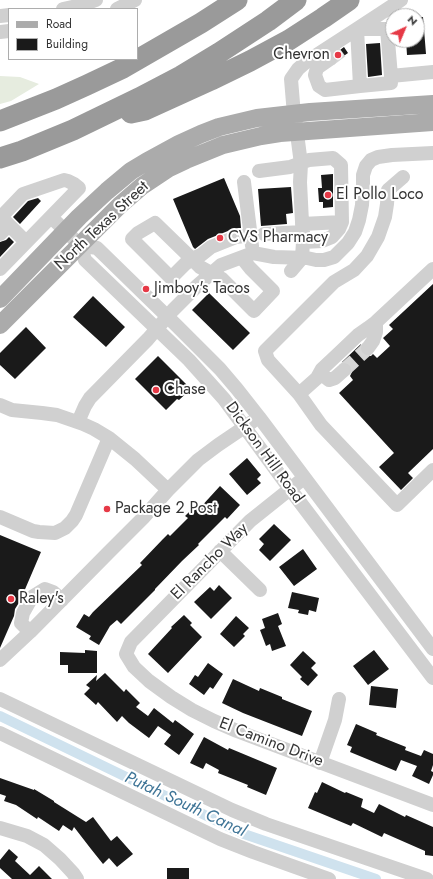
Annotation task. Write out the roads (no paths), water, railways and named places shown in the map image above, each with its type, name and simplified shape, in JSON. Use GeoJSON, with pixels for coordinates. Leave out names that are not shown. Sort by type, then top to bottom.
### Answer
{"type":"FeatureCollection","features":[{"type":"Feature","properties":{"kind":"highway"},"geometry":{"type":"LineString","coordinates":[[138,59],[201,23],[237,0]]}},
{"type":"Feature","properties":{"kind":"highway"},"geometry":{"type":"LineString","coordinates":[[0,158],[66,133],[97,119],[181,76],[268,22],[296,0]]}},
{"type":"Feature","properties":{"kind":"highway"},"geometry":{"type":"LineString","coordinates":[[97,119],[145,110],[210,80],[289,40],[350,0]]}},
{"type":"Feature","properties":{"kind":"highway"},"geometry":{"type":"LineString","coordinates":[[0,121],[56,99],[137,60]]}},
{"type":"Feature","properties":{"kind":"main road","name":"North Texas Street"},"geometry":{"type":"LineString","coordinates":[[0,298],[94,202],[119,181],[166,150],[201,134],[226,125],[257,118],[433,104]]}},
{"type":"Feature","properties":{"kind":"main road","name":"North Texas Street"},"geometry":{"type":"LineString","coordinates":[[0,325],[108,216],[131,195],[169,168],[186,160],[223,145],[261,136],[433,122]]}},
{"type":"Feature","properties":{"kind":"street"},"geometry":{"type":"LineString","coordinates":[[68,8],[96,0]]}},
{"type":"Feature","properties":{"kind":"street"},"geometry":{"type":"LineString","coordinates":[[119,8],[135,0]]}},
{"type":"Feature","properties":{"kind":"street"},"geometry":{"type":"LineString","coordinates":[[345,48],[357,35],[400,0]]}},
{"type":"Feature","properties":{"kind":"street"},"geometry":{"type":"LineString","coordinates":[[291,271],[302,258],[303,233],[300,182],[301,164],[296,132],[291,79],[298,69],[306,62],[357,35],[387,29],[391,83],[325,90],[319,86],[314,75],[317,68],[330,59]]}},
{"type":"Feature","properties":{"kind":"street"},"geometry":{"type":"LineString","coordinates":[[357,35],[360,86]]}},
{"type":"Feature","properties":{"kind":"street"},"geometry":{"type":"LineString","coordinates":[[391,76],[433,72]]}},
{"type":"Feature","properties":{"kind":"street"},"geometry":{"type":"LineString","coordinates":[[78,422],[90,398],[198,285],[221,265],[248,255],[316,260],[324,260],[334,256],[348,243],[360,220],[363,175],[366,166],[378,157],[433,153]]}},
{"type":"Feature","properties":{"kind":"street"},"geometry":{"type":"LineString","coordinates":[[259,171],[290,167],[309,160],[333,158],[341,165],[342,222],[339,229],[332,237],[322,242],[303,233],[264,234]]}},
{"type":"Feature","properties":{"kind":"street"},"geometry":{"type":"LineString","coordinates":[[403,177],[388,190],[387,204],[380,231],[367,256],[354,270],[345,277],[334,282],[265,351],[268,360],[300,394],[321,425],[397,504],[433,470]]}},
{"type":"Feature","properties":{"kind":"street"},"geometry":{"type":"LineString","coordinates":[[0,269],[79,188],[64,180],[23,194],[2,223],[26,242]]}},
{"type":"Feature","properties":{"kind":"street"},"geometry":{"type":"LineString","coordinates":[[244,182],[251,238],[248,255],[250,268],[273,291],[254,311],[222,280],[200,267],[192,259],[201,255],[211,247],[236,237],[245,236],[251,238]]}},
{"type":"Feature","properties":{"kind":"street","name":"Dickson Hill Road"},"geometry":{"type":"LineString","coordinates":[[51,217],[80,245],[85,260],[157,329],[224,399],[433,678]]}},
{"type":"Feature","properties":{"kind":"street","name":"Dickson Hill Road"},"geometry":{"type":"LineString","coordinates":[[80,245],[97,248],[168,316],[220,369],[259,417],[433,649]]}},
{"type":"Feature","properties":{"kind":"street"},"geometry":{"type":"LineString","coordinates":[[300,394],[317,378],[322,369],[358,335],[376,322],[433,269]]}},
{"type":"Feature","properties":{"kind":"street"},"geometry":{"type":"LineString","coordinates":[[0,298],[14,311]]}},
{"type":"Feature","properties":{"kind":"street"},"geometry":{"type":"LineString","coordinates":[[368,348],[376,332],[376,322]]}},
{"type":"Feature","properties":{"kind":"street"},"geometry":{"type":"LineString","coordinates":[[320,373],[329,380],[335,378],[344,370]]}},
{"type":"Feature","properties":{"kind":"street"},"geometry":{"type":"LineString","coordinates":[[0,406],[12,410],[49,414],[78,422],[94,429],[109,438],[135,458],[168,490]]}},
{"type":"Feature","properties":{"kind":"street"},"geometry":{"type":"LineString","coordinates":[[0,660],[62,600],[198,460],[218,444],[246,427],[259,417]]}},
{"type":"Feature","properties":{"kind":"street"},"geometry":{"type":"LineString","coordinates":[[0,517],[33,531],[55,533],[65,528],[76,514],[109,438]]}},
{"type":"Feature","properties":{"kind":"street","name":"El Rancho Way"},"geometry":{"type":"LineString","coordinates":[[126,654],[132,642],[250,521],[304,478]]}},
{"type":"Feature","properties":{"kind":"street"},"geometry":{"type":"LineString","coordinates":[[220,551],[260,590]]}},
{"type":"Feature","properties":{"kind":"street"},"geometry":{"type":"LineString","coordinates":[[30,632],[21,623],[23,613],[32,597],[45,589],[53,592],[62,600]]}},
{"type":"Feature","properties":{"kind":"street","name":"El Camino Drive"},"geometry":{"type":"LineString","coordinates":[[126,654],[134,667],[171,697],[214,721],[320,763],[433,805]]}},
{"type":"Feature","properties":{"kind":"street"},"geometry":{"type":"LineString","coordinates":[[0,699],[239,813],[286,831],[427,879]]}},
{"type":"Feature","properties":{"kind":"street"},"geometry":{"type":"LineString","coordinates":[[320,763],[335,720],[339,699]]}},
{"type":"Feature","properties":{"kind":"street"},"geometry":{"type":"LineString","coordinates":[[0,733],[220,839],[252,852],[330,879]]}},
{"type":"Feature","properties":{"kind":"street"},"geometry":{"type":"LineString","coordinates":[[0,828],[27,836],[44,845],[60,858],[73,872],[76,879]]}},
{"type":"Feature","properties":{"kind":"waterway","name":"Putah South Canal"},"geometry":{"type":"LineString","coordinates":[[0,716],[244,834],[376,879]]}},
{"type":"Feature","properties":{"kind":"tunnel"},"geometry":{"type":"LineString","coordinates":[[330,59],[345,48]]}},
{"type":"Feature","properties":{"kind":"tunnel"},"geometry":{"type":"LineString","coordinates":[[344,370],[368,348]]}},
{"type":"Feature","properties":{"kind":"place","name":"Chevron"},"geometry":{"type":"Point","coordinates":[338,55]}},
{"type":"Feature","properties":{"kind":"place","name":"El Pollo Loco"},"geometry":{"type":"Point","coordinates":[328,195]}},
{"type":"Feature","properties":{"kind":"place","name":"CVS Pharmacy"},"geometry":{"type":"Point","coordinates":[220,238]}},
{"type":"Feature","properties":{"kind":"place","name":"Jimboy's Tacos"},"geometry":{"type":"Point","coordinates":[146,289]}},
{"type":"Feature","properties":{"kind":"place","name":"Chase"},"geometry":{"type":"Point","coordinates":[156,390]}},
{"type":"Feature","properties":{"kind":"place","name":"Package 2 Post"},"geometry":{"type":"Point","coordinates":[107,509]}},
{"type":"Feature","properties":{"kind":"place","name":"Raley's"},"geometry":{"type":"Point","coordinates":[11,599]}}]}
